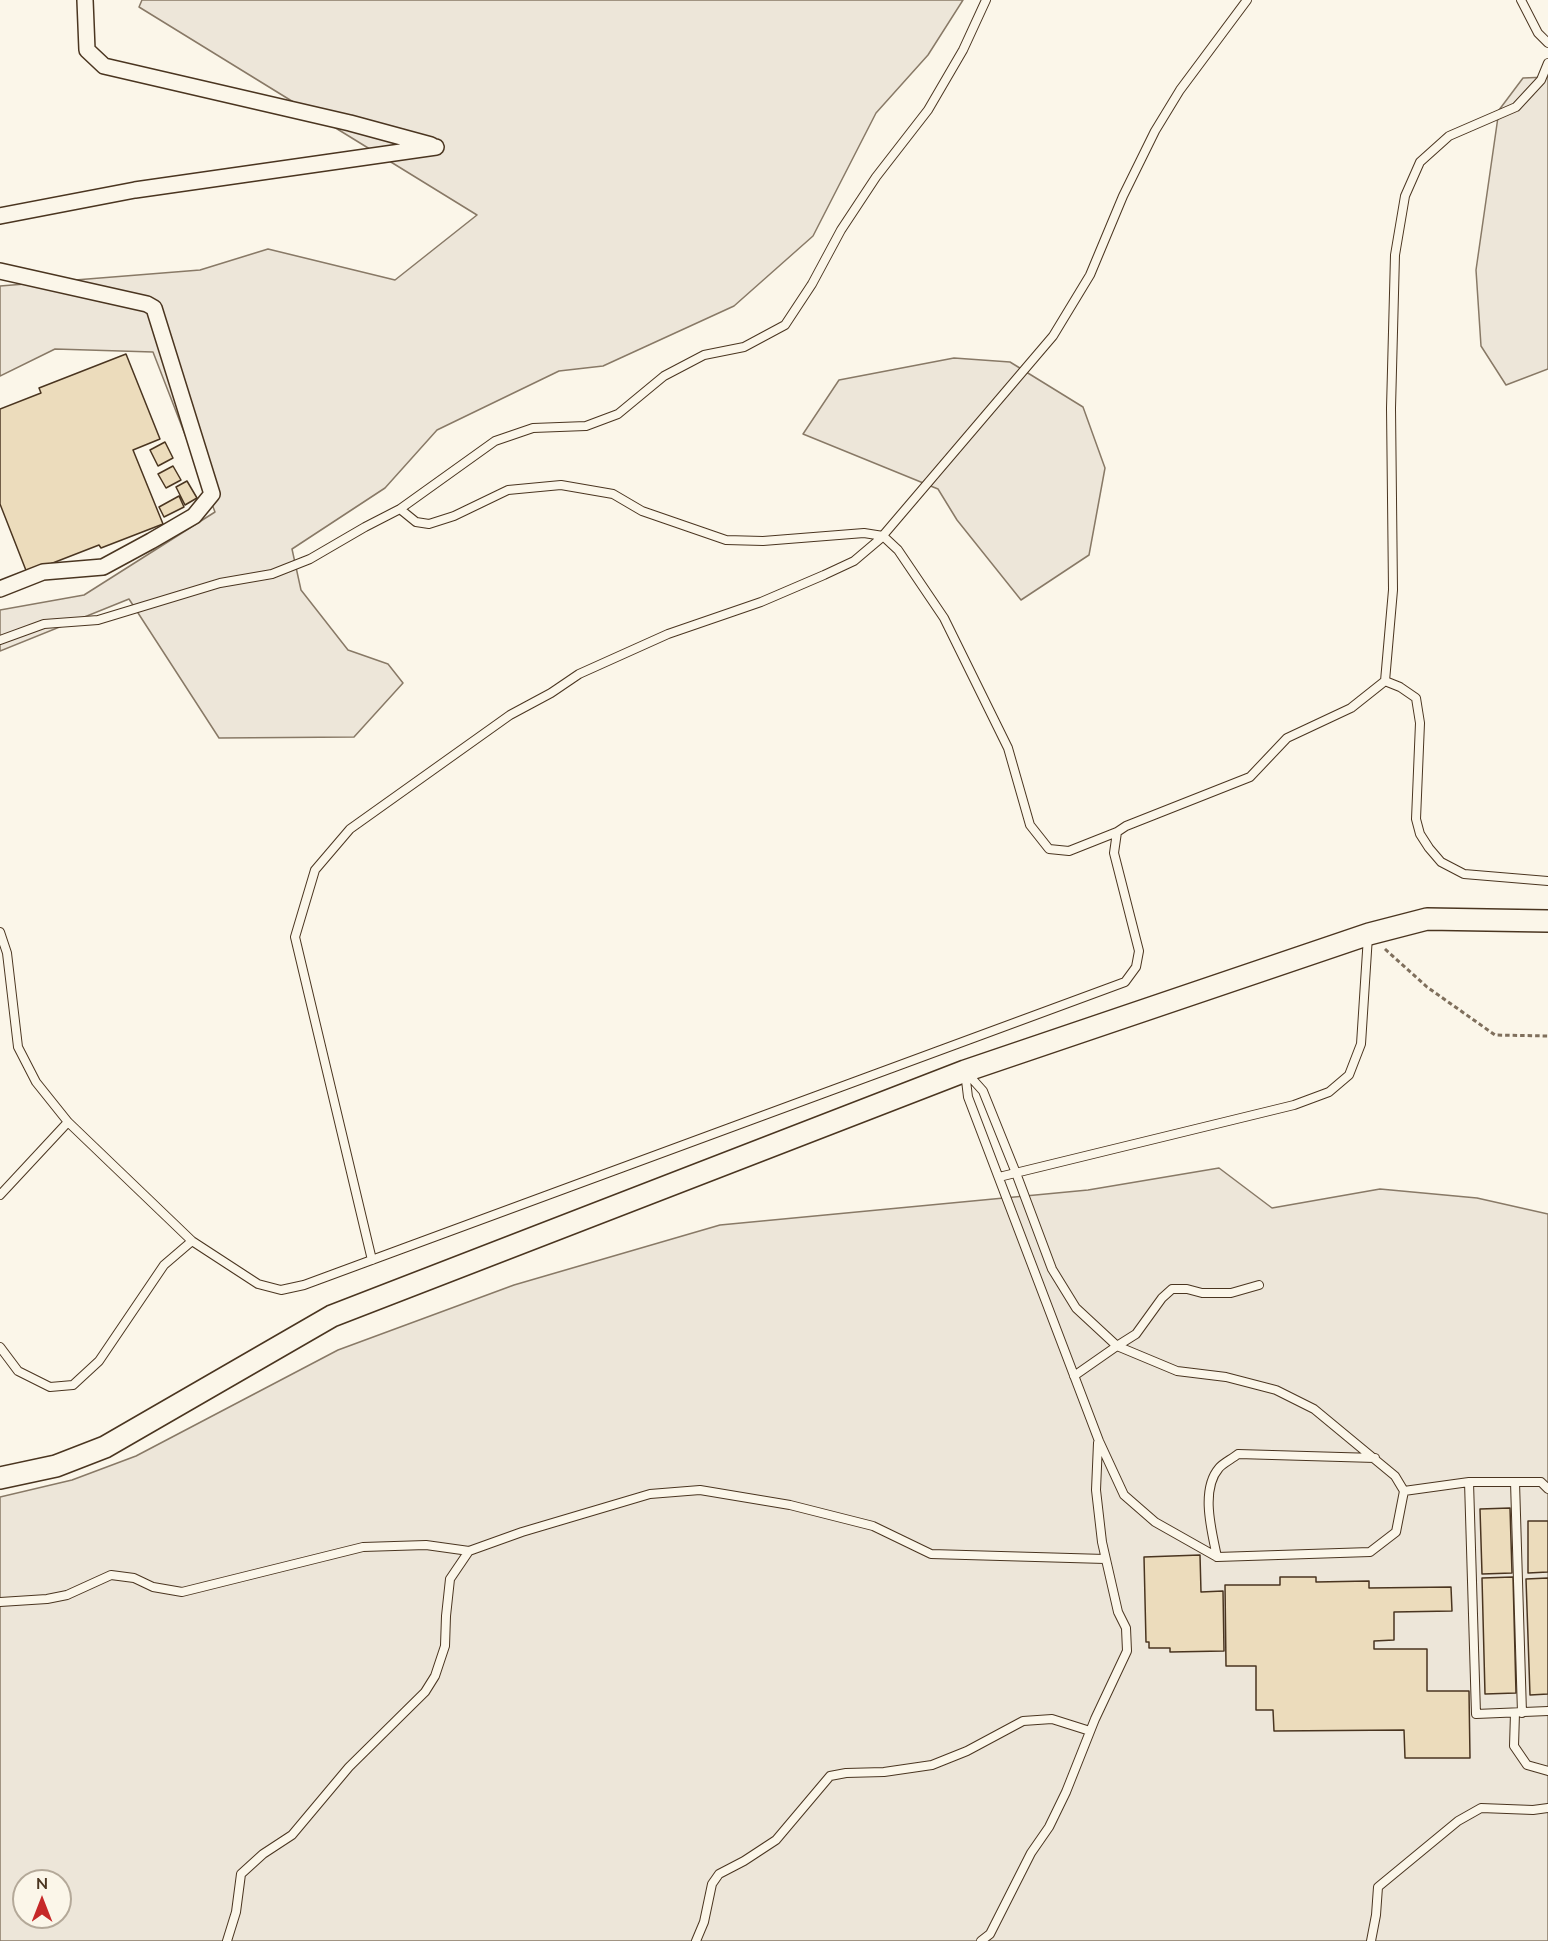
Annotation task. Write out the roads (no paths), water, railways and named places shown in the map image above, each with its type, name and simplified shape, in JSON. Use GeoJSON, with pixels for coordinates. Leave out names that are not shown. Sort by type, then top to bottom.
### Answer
{"type":"FeatureCollection","features":[{"type":"Feature","properties":{"kind":"street"},"geometry":{"type":"LineString","coordinates":[[0,216],[135,189],[436,147],[350,123],[104,66],[87,50],[85,0]]}},
{"type":"Feature","properties":{"kind":"street"},"geometry":{"type":"LineString","coordinates":[[0,271],[147,304],[154,308],[212,495],[194,516],[103,567],[43,572],[0,589]]}},
{"type":"Feature","properties":{"kind":"street"},"geometry":{"type":"LineString","coordinates":[[0,1478],[56,1466],[105,1447],[332,1316],[965,1071],[1369,933],[1427,919],[1548,921]]}},
{"type":"Feature","properties":{"kind":"lane"},"geometry":{"type":"LineString","coordinates":[[0,640],[44,624],[98,620],[220,583],[272,574],[310,559],[400,509],[495,441],[533,428],[586,426],[618,414],[664,376],[704,355],[744,347],[785,325],[812,284],[841,230],[876,177],[928,110],[963,50],[986,0]]}},
{"type":"Feature","properties":{"kind":"lane"},"geometry":{"type":"LineString","coordinates":[[372,1260],[295,937],[315,870],[350,829],[510,715],[551,693],[579,674],[668,634],[761,602],[854,561],[883,536],[1053,336],[1090,275],[1123,196],[1155,131],[1180,90],[1247,0]]}},
{"type":"Feature","properties":{"kind":"lane"},"geometry":{"type":"LineString","coordinates":[[1521,0],[1538,33],[1548,43]]}},
{"type":"Feature","properties":{"kind":"lane"},"geometry":{"type":"LineString","coordinates":[[400,509],[416,522],[429,524],[454,516],[508,490],[561,485],[613,495],[642,511],[726,540],[763,541],[864,533],[883,536],[898,550],[944,618],[1008,748],[1030,825],[1049,849],[1069,851],[1250,777],[1287,738],[1351,708],[1385,681],[1393,590],[1391,408],[1395,255],[1405,196],[1420,162],[1449,136],[1516,107],[1541,80],[1548,63]]}},
{"type":"Feature","properties":{"kind":"lane"},"geometry":{"type":"LineString","coordinates":[[1385,681],[1400,687],[1416,698],[1420,723],[1416,819],[1420,834],[1429,848],[1441,862],[1464,874],[1548,881]]}},
{"type":"Feature","properties":{"kind":"lane"},"geometry":{"type":"LineString","coordinates":[[0,932],[7,953],[18,1047],[36,1082],[68,1122],[192,1241],[258,1284],[281,1290],[304,1285],[1125,982],[1136,967],[1139,951],[1114,853],[1117,832]]}},
{"type":"Feature","properties":{"kind":"lane"},"geometry":{"type":"LineString","coordinates":[[999,1177],[1294,1105],[1329,1092],[1349,1075],[1361,1044],[1369,933]]}},
{"type":"Feature","properties":{"kind":"lane"},"geometry":{"type":"LineString","coordinates":[[965,1071],[983,1091],[1052,1269],[1076,1308],[1117,1346],[1177,1371],[1226,1377],[1276,1390],[1314,1408],[1395,1476],[1404,1491],[1396,1532],[1370,1552],[1217,1557],[1155,1522],[1124,1495],[1099,1441],[968,1096],[965,1071]]}},
{"type":"Feature","properties":{"kind":"lane"},"geometry":{"type":"LineString","coordinates":[[0,1195],[68,1122]]}},
{"type":"Feature","properties":{"kind":"lane"},"geometry":{"type":"LineString","coordinates":[[0,1347],[18,1371],[50,1387],[73,1385],[99,1361],[164,1265],[192,1241]]}},
{"type":"Feature","properties":{"kind":"lane"},"geometry":{"type":"LineString","coordinates":[[1074,1376],[1136,1334],[1162,1298],[1172,1289],[1231,1293],[1259,1285]]}},
{"type":"Feature","properties":{"kind":"lane"},"geometry":{"type":"LineString","coordinates":[[981,1941],[990,1934],[1031,1853],[1049,1827],[1127,1651],[1126,1628],[1118,1612],[1102,1542],[1096,1490],[1099,1441]]}},
{"type":"Feature","properties":{"kind":"lane"},"geometry":{"type":"LineString","coordinates":[[1217,1557],[1209,1517],[1211,1480],[1219,1467],[1238,1454],[1375,1458]]}},
{"type":"Feature","properties":{"kind":"lane"},"geometry":{"type":"LineString","coordinates":[[1404,1491],[1469,1482],[1541,1482],[1548,1489]]}},
{"type":"Feature","properties":{"kind":"lane"},"geometry":{"type":"LineString","coordinates":[[1469,1482],[1476,1714],[1548,1711]]}},
{"type":"Feature","properties":{"kind":"lane"},"geometry":{"type":"LineString","coordinates":[[1515,1482],[1518,1713],[1514,1746],[1527,1765],[1548,1771]]}},
{"type":"Feature","properties":{"kind":"lane"},"geometry":{"type":"LineString","coordinates":[[0,1602],[47,1599],[67,1595],[111,1575],[134,1578],[153,1587],[182,1592],[363,1547],[426,1545],[470,1551],[522,1532],[650,1494],[700,1490],[790,1505],[873,1526],[931,1554],[1106,1559]]}},
{"type":"Feature","properties":{"kind":"lane"},"geometry":{"type":"LineString","coordinates":[[227,1941],[236,1912],[241,1874],[263,1854],[292,1835],[349,1767],[425,1692],[435,1676],[445,1646],[450,1579],[470,1551]]}},
{"type":"Feature","properties":{"kind":"lane"},"geometry":{"type":"LineString","coordinates":[[696,1941],[704,1922],[712,1884],[718,1874],[744,1861],[776,1840],[830,1776],[846,1773],[884,1772],[932,1765],[967,1751],[1023,1720],[1052,1719],[1090,1731]]}},
{"type":"Feature","properties":{"kind":"lane"},"geometry":{"type":"LineString","coordinates":[[1371,1941],[1378,1887],[1458,1821],[1481,1808],[1533,1810],[1548,1808]]}}]}
